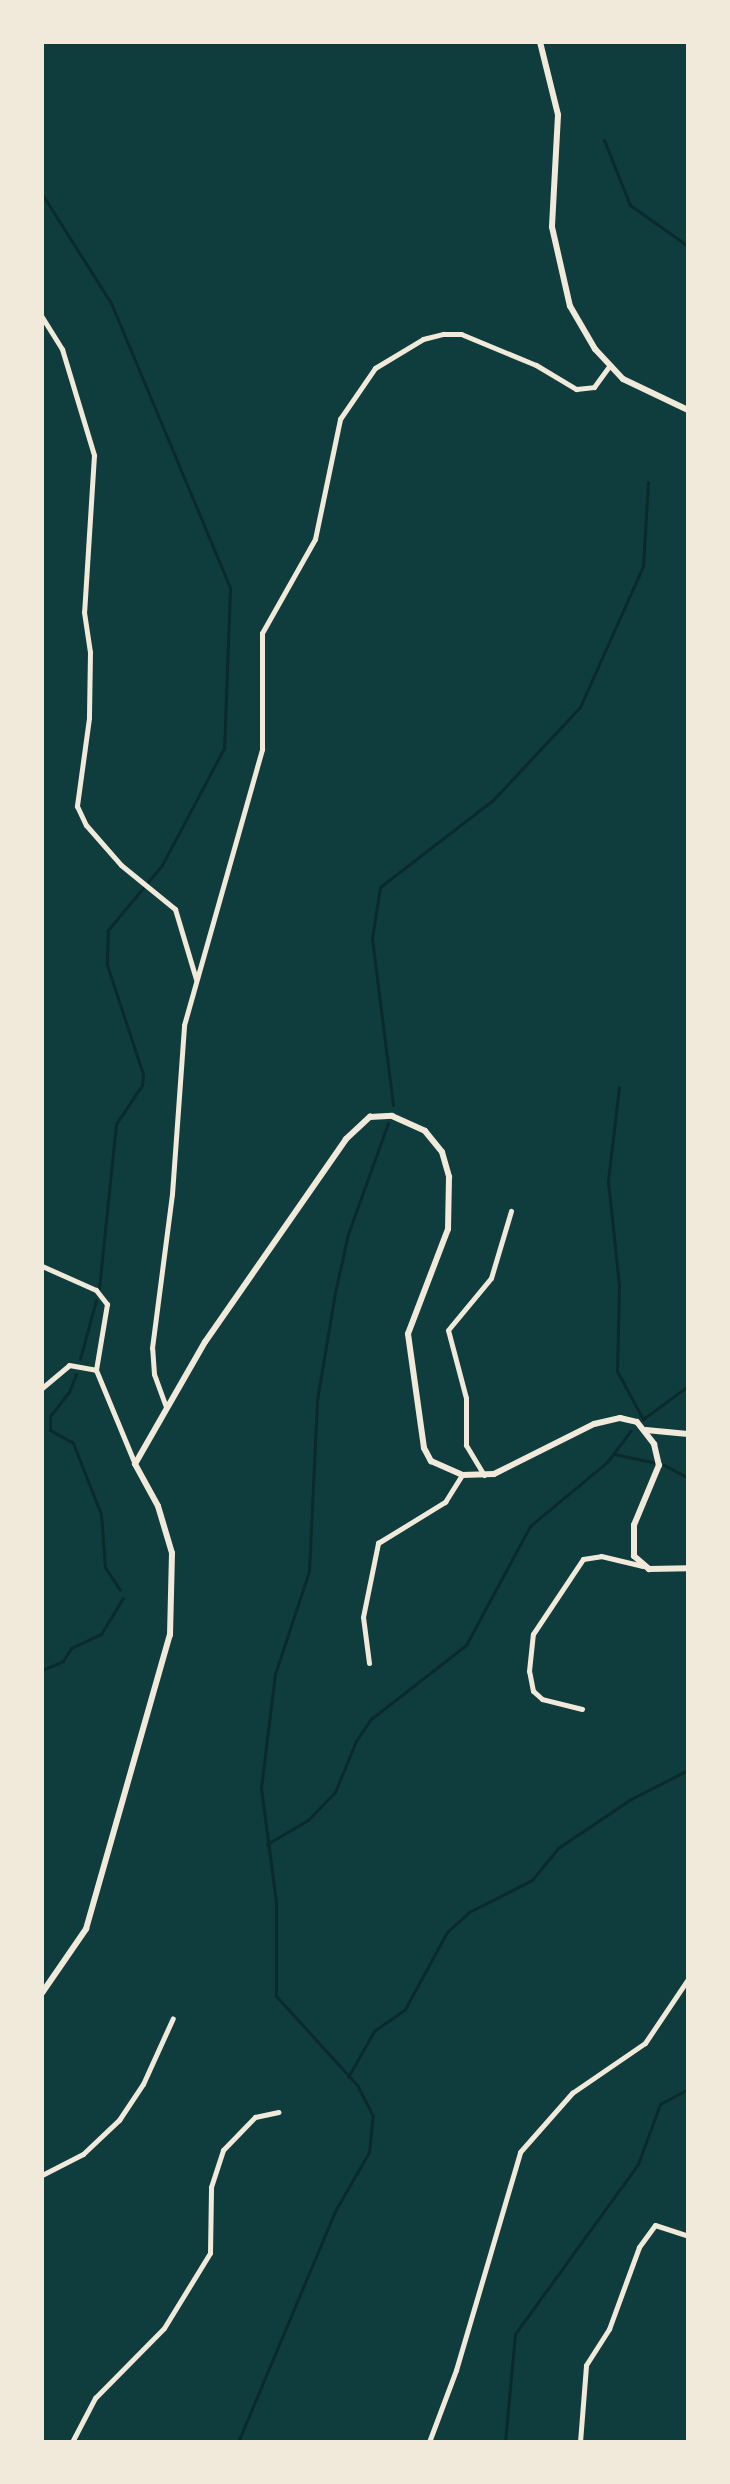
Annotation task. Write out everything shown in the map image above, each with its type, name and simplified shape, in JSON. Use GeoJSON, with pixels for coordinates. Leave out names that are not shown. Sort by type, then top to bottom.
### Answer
{"type":"FeatureCollection","features":[{"type":"Feature","properties":{"kind":"street"},"geometry":{"type":"LineString","coordinates":[[540,42],[559,134],[551,189],[555,255],[579,325],[609,366],[623,379],[688,410]]}},
{"type":"Feature","properties":{"kind":"street"},"geometry":{"type":"LineString","coordinates":[[42,317],[62,349],[94,455],[84,612],[90,652],[89,718],[77,806],[86,825],[121,865],[175,909],[196,979]]}},
{"type":"Feature","properties":{"kind":"street"},"geometry":{"type":"LineString","coordinates":[[166,1407],[157,1387],[152,1348],[172,1194],[182,1043],[196,979],[262,749],[259,662],[264,626],[315,539],[328,489],[332,445],[355,391],[398,352],[453,333],[536,365],[576,389],[594,387],[609,366]]}},
{"type":"Feature","properties":{"kind":"street"},"geometry":{"type":"LineString","coordinates":[[135,1464],[166,1407],[346,1139],[370,1117],[392,1116],[416,1124],[436,1141],[449,1177],[448,1229],[412,1316],[408,1345],[426,1454],[436,1465],[462,1475],[485,1476],[513,1467],[594,1424],[629,1419],[646,1430],[688,1434]]}},
{"type":"Feature","properties":{"kind":"street"},"geometry":{"type":"LineString","coordinates":[[485,1476],[466,1445],[466,1398],[448,1330],[491,1278],[511,1211]]}},
{"type":"Feature","properties":{"kind":"street"},"geometry":{"type":"LineString","coordinates":[[42,1266],[104,1298],[108,1309],[96,1370],[135,1464],[158,1506],[172,1553],[170,1635],[86,1929],[42,1993]]}},
{"type":"Feature","properties":{"kind":"street"},"geometry":{"type":"LineString","coordinates":[[42,1388],[69,1365],[96,1370]]}},
{"type":"Feature","properties":{"kind":"street"},"geometry":{"type":"LineString","coordinates":[[643,1566],[634,1556],[632,1534],[659,1465],[646,1430]]}},
{"type":"Feature","properties":{"kind":"street"},"geometry":{"type":"LineString","coordinates":[[369,1663],[363,1617],[378,1543],[445,1502],[462,1475]]}},
{"type":"Feature","properties":{"kind":"street"},"geometry":{"type":"LineString","coordinates":[[582,1709],[542,1699],[533,1691],[529,1671],[533,1634],[583,1559],[601,1556],[643,1566],[688,1568]]}},
{"type":"Feature","properties":{"kind":"street"},"geometry":{"type":"LineString","coordinates":[[429,2442],[456,2370],[520,2152],[572,2093],[645,2043],[688,1979]]}},
{"type":"Feature","properties":{"kind":"street"},"geometry":{"type":"LineString","coordinates":[[42,2175],[83,2154],[119,2120],[143,2084],[173,2018]]}},
{"type":"Feature","properties":{"kind":"street"},"geometry":{"type":"LineString","coordinates":[[72,2442],[95,2398],[164,2328],[210,2253],[211,2187],[223,2150],[255,2117],[278,2112]]}},
{"type":"Feature","properties":{"kind":"street"},"geometry":{"type":"LineString","coordinates":[[580,2442],[586,2365],[609,2329],[639,2247],[655,2225],[688,2236]]}},
{"type":"Feature","properties":{"kind":"waterway"},"geometry":{"type":"LineString","coordinates":[[604,140],[630,205],[688,246]]}},
{"type":"Feature","properties":{"kind":"waterway"},"geometry":{"type":"LineString","coordinates":[[42,194],[111,303],[230,588],[224,748],[162,865],[108,930],[107,965],[143,1074],[142,1085],[116,1124],[99,1288]]}},
{"type":"Feature","properties":{"kind":"waterway"},"geometry":{"type":"LineString","coordinates":[[393,1105],[372,938],[380,887],[493,800],[580,707],[643,566],[648,482]]}},
{"type":"Feature","properties":{"kind":"waterway"},"geometry":{"type":"LineString","coordinates":[[619,1087],[608,1181],[619,1286],[617,1371],[643,1419],[688,1386]]}},
{"type":"Feature","properties":{"kind":"waterway"},"geometry":{"type":"LineString","coordinates":[[238,2442],[335,2211],[369,2152],[373,2116],[358,2086],[276,1996],[276,1902],[261,1788],[275,1674],[309,1571],[317,1400],[335,1293],[348,1234],[388,1123]]}},
{"type":"Feature","properties":{"kind":"waterway"},"geometry":{"type":"LineString","coordinates":[[80,1359],[96,1300]]}},
{"type":"Feature","properties":{"kind":"waterway"},"geometry":{"type":"LineString","coordinates":[[76,1374],[69,1392],[50,1416],[50,1430],[73,1443],[101,1514],[105,1567],[120,1590]]}},
{"type":"Feature","properties":{"kind":"waterway"},"geometry":{"type":"LineString","coordinates":[[267,1844],[308,1820],[335,1792],[356,1741],[371,1719],[466,1645],[530,1526],[607,1462],[630,1431]]}},
{"type":"Feature","properties":{"kind":"waterway"},"geometry":{"type":"LineString","coordinates":[[614,1454],[653,1462]]}},
{"type":"Feature","properties":{"kind":"waterway"},"geometry":{"type":"LineString","coordinates":[[664,1465],[688,1478]]}},
{"type":"Feature","properties":{"kind":"waterway"},"geometry":{"type":"LineString","coordinates":[[42,1670],[63,1661],[71,1648],[101,1634],[123,1598]]}},
{"type":"Feature","properties":{"kind":"waterway"},"geometry":{"type":"LineString","coordinates":[[348,2077],[374,2031],[405,2009],[447,1932],[469,1912],[532,1880],[558,1848],[631,1799],[688,1770]]}},
{"type":"Feature","properties":{"kind":"waterway"},"geometry":{"type":"LineString","coordinates":[[505,2442],[515,2334],[638,2164],[660,2104],[688,2089]]}}]}
